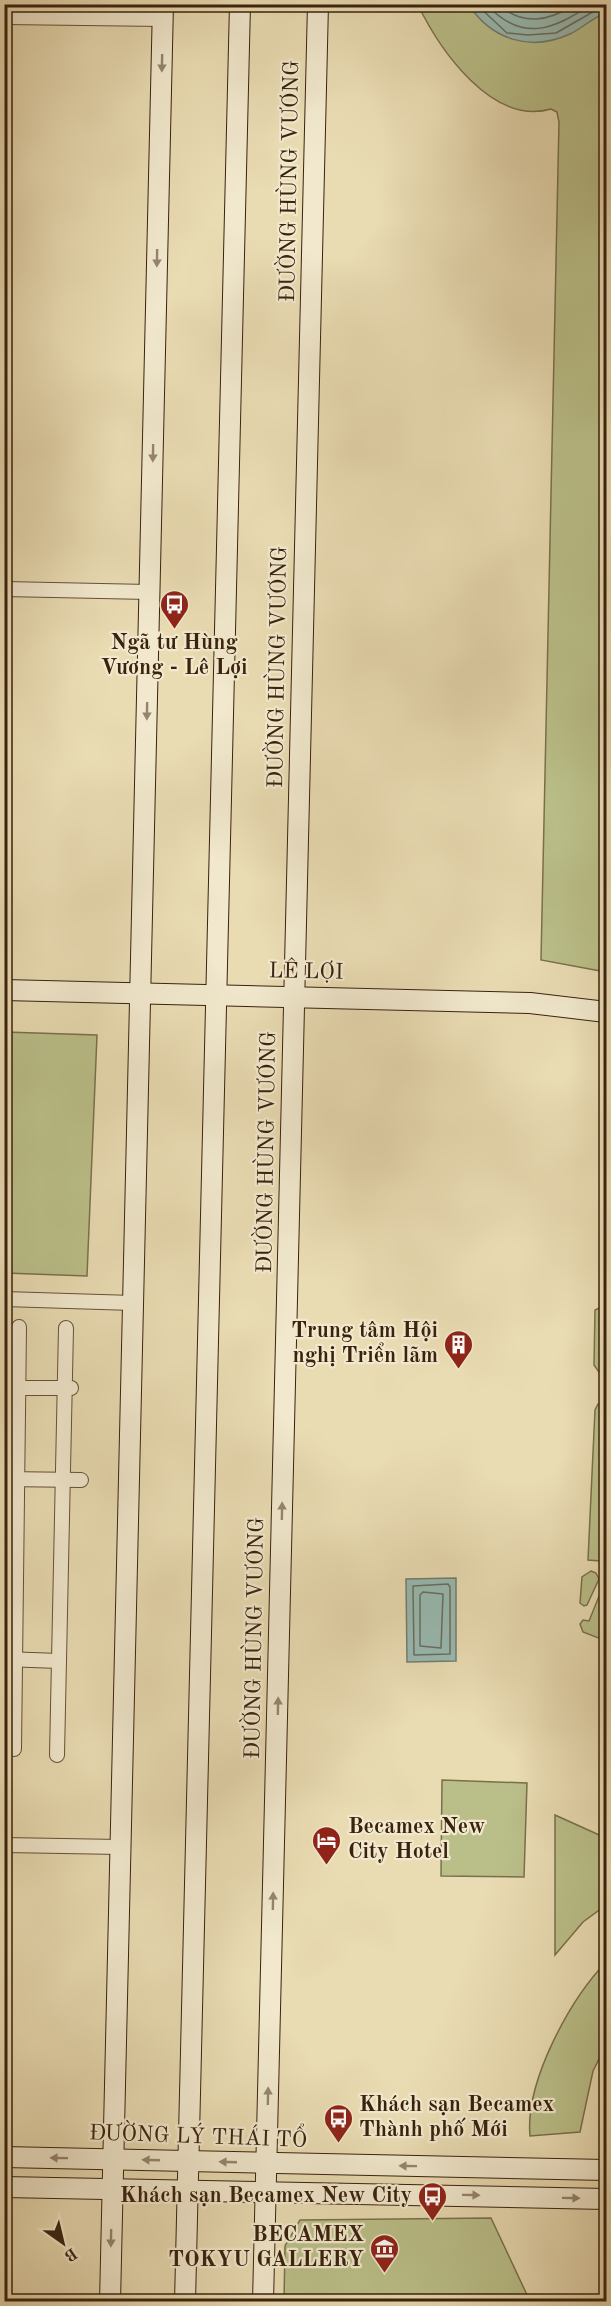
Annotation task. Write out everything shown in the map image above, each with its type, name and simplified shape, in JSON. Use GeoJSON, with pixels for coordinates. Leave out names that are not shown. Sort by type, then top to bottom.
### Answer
{"type":"FeatureCollection","features":[{"type":"Feature","properties":{"kind":"main road"},"geometry":{"type":"LineString","coordinates":[[185,2301],[240,4]]}},
{"type":"Feature","properties":{"kind":"main road","name":"ĐƯỜNG HÙNG VƯƠNG"},"geometry":{"type":"LineString","coordinates":[[263,2301],[318,4]]}},
{"type":"Feature","properties":{"kind":"main road"},"geometry":{"type":"LineString","coordinates":[[110,2301],[163,12]]}},
{"type":"Feature","properties":{"kind":"main road","name":"LÊ LỢI"},"geometry":{"type":"LineString","coordinates":[[4,990],[531,1003],[606,1012]]}},
{"type":"Feature","properties":{"kind":"main road","name":"ĐƯỜNG LÝ THÁI TỔ"},"geometry":{"type":"LineString","coordinates":[[4,2157],[606,2170]]}},
{"type":"Feature","properties":{"kind":"main road"},"geometry":{"type":"LineString","coordinates":[[4,2187],[606,2199]]}},
{"type":"Feature","properties":{"kind":"street"},"geometry":{"type":"LineString","coordinates":[[4,17],[163,12]]}},
{"type":"Feature","properties":{"kind":"street"},"geometry":{"type":"LineString","coordinates":[[4,589],[150,592]]}},
{"type":"Feature","properties":{"kind":"street"},"geometry":{"type":"LineString","coordinates":[[4,1299],[133,1303]]}},
{"type":"Feature","properties":{"kind":"street"},"geometry":{"type":"LineString","coordinates":[[14,1749],[10,1659],[11,1388],[19,1327]]}},
{"type":"Feature","properties":{"kind":"street"},"geometry":{"type":"LineString","coordinates":[[57,1755],[63,1480],[69,1388],[66,1328]]}},
{"type":"Feature","properties":{"kind":"street"},"geometry":{"type":"LineString","coordinates":[[11,1388],[69,1388]]}},
{"type":"Feature","properties":{"kind":"street"},"geometry":{"type":"LineString","coordinates":[[11,1479],[81,1480]]}},
{"type":"Feature","properties":{"kind":"street"},"geometry":{"type":"LineString","coordinates":[[10,1659],[59,1661]]}},
{"type":"Feature","properties":{"kind":"street"},"geometry":{"type":"LineString","coordinates":[[4,1845],[120,1847]]}},
{"type":"Feature","properties":{"kind":"green space"},"geometry":{"type":"Polygon","coordinates":[[[418,5],[606,5],[606,972],[541,960],[559,122],[557,112],[551,109],[529,111],[508,106],[489,95],[454,62],[418,5]]]}},
{"type":"Feature","properties":{"kind":"green space"},"geometry":{"type":"Polygon","coordinates":[[[5,1032],[97,1035],[87,1276],[5,1273],[5,1032]]]}},
{"type":"Feature","properties":{"kind":"green space"},"geometry":{"type":"Polygon","coordinates":[[[599,1308],[606,1312],[606,1368],[599,1372],[594,1365],[595,1310],[599,1308]]]}},
{"type":"Feature","properties":{"kind":"green space"},"geometry":{"type":"Polygon","coordinates":[[[605,1401],[606,1545],[600,1561],[588,1560],[595,1410],[598,1404],[605,1401]]]}},
{"type":"Feature","properties":{"kind":"green space"},"geometry":{"type":"Polygon","coordinates":[[[591,1571],[596,1573],[599,1579],[587,1605],[584,1606],[580,1603],[582,1577],[591,1571]]]}},
{"type":"Feature","properties":{"kind":"green space"},"geometry":{"type":"Polygon","coordinates":[[[606,1579],[606,1641],[583,1632],[580,1624],[583,1620],[589,1621],[606,1579]]]}},
{"type":"Feature","properties":{"kind":"green space"},"geometry":{"type":"Polygon","coordinates":[[[442,1780],[527,1783],[524,1877],[441,1876],[442,1780]]]}},
{"type":"Feature","properties":{"kind":"green space"},"geometry":{"type":"Polygon","coordinates":[[[555,1815],[606,1838],[606,1905],[583,1922],[555,1955],[555,1815]]]}},
{"type":"Feature","properties":{"kind":"green space"},"geometry":{"type":"Polygon","coordinates":[[[606,1962],[606,2045],[593,2071],[580,2132],[530,2136],[530,2114],[542,2067],[578,1997],[606,1962]]]}},
{"type":"Feature","properties":{"kind":"green space"},"geometry":{"type":"Polygon","coordinates":[[[491,2218],[528,2297],[535,2301],[284,2301],[285,2246],[300,2220],[491,2218]]]}},
{"type":"Feature","properties":{"kind":"water"},"geometry":{"type":"Polygon","coordinates":[[[469,5],[606,5],[606,13],[570,34],[541,42],[527,42],[501,34],[489,27],[469,5]]]}},
{"type":"Feature","properties":{"kind":"water"},"geometry":{"type":"Polygon","coordinates":[[[456,1578],[456,1661],[407,1662],[406,1579],[456,1578]]]}},
{"type":"Feature","properties":{"kind":"place","name":"Ngã tư Hùng Vương - Lê Lợi"},"geometry":{"type":"Point","coordinates":[174,630]}},
{"type":"Feature","properties":{"kind":"place","name":"Trung tâm Hội nghị Triển lãm"},"geometry":{"type":"Point","coordinates":[459,1370]}},
{"type":"Feature","properties":{"kind":"place","name":"Becamex New City Hotel"},"geometry":{"type":"Point","coordinates":[327,1866]}},
{"type":"Feature","properties":{"kind":"place","name":"Khách sạn Becamex Thành phố Mới"},"geometry":{"type":"Point","coordinates":[338,2144]}},
{"type":"Feature","properties":{"kind":"place","name":"Khách sạn Becamex New City"},"geometry":{"type":"Point","coordinates":[433,2222]}},
{"type":"Feature","properties":{"kind":"place","name":"BECAMEX TOKYU GALLERY"},"geometry":{"type":"Point","coordinates":[385,2274]}}]}
